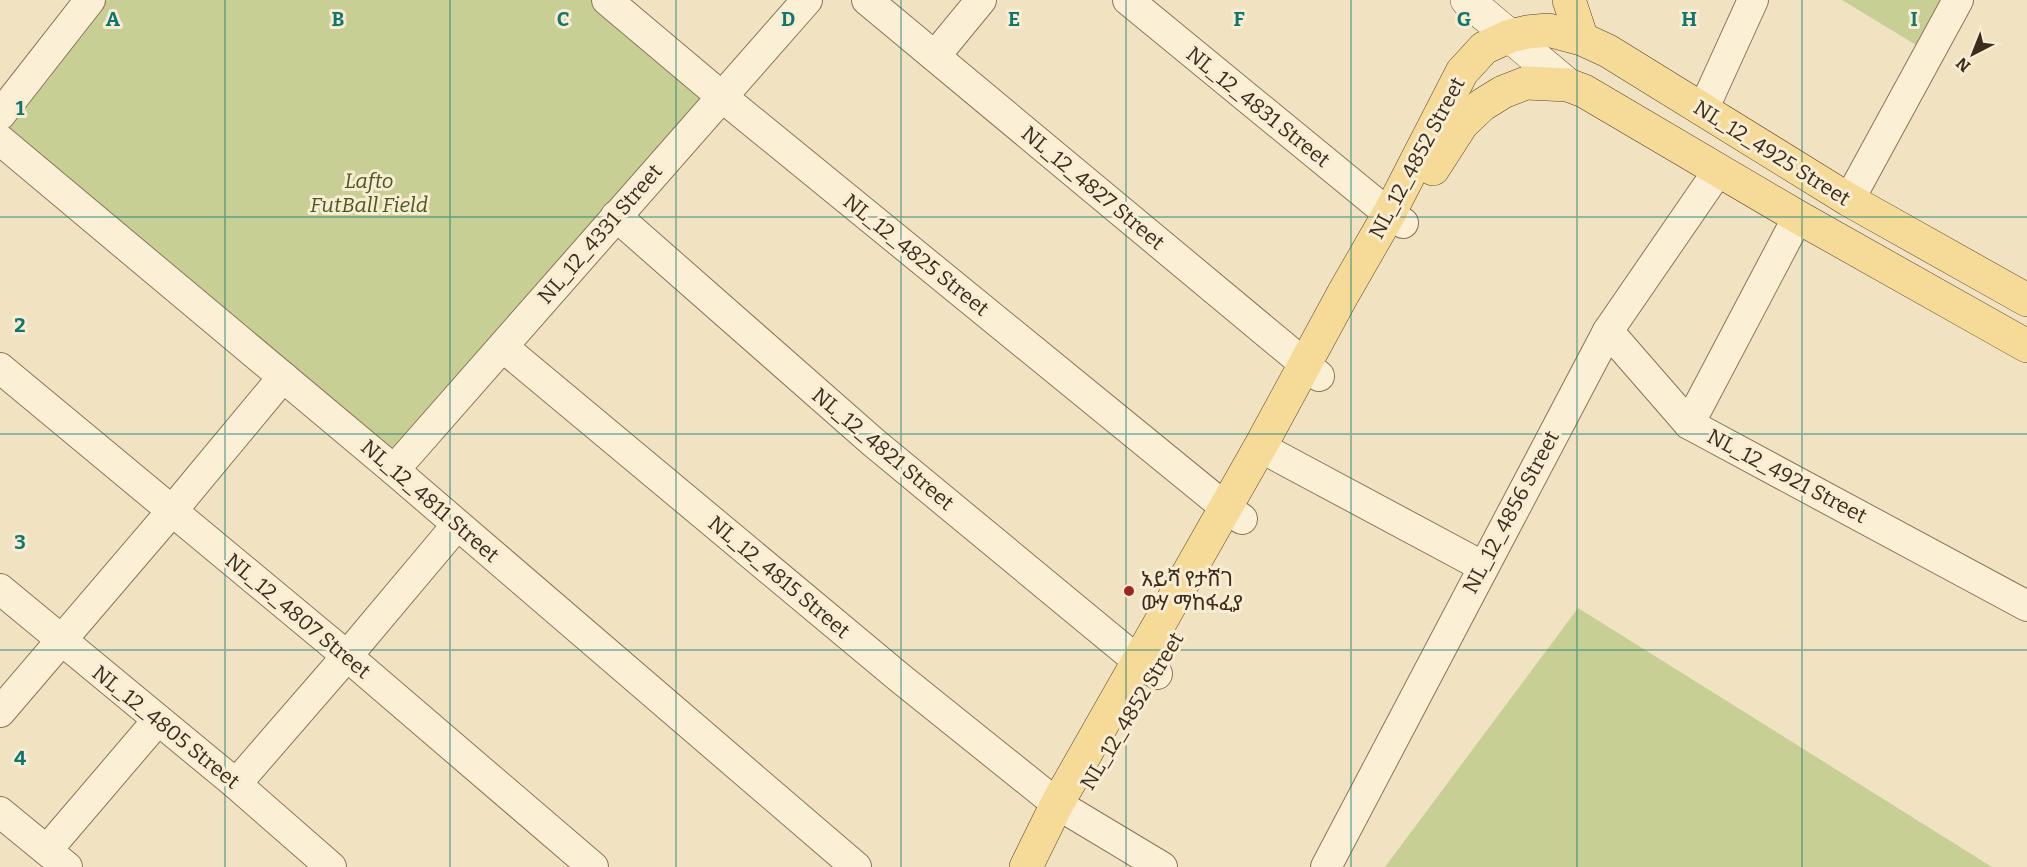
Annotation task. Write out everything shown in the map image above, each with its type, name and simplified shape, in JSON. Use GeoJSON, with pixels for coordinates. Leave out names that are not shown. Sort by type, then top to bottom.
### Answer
{"type":"FeatureCollection","features":[{"type":"Feature","properties":{"kind":"main road"},"geometry":{"type":"LineString","coordinates":[[1569,0],[1582,39]]}},
{"type":"Feature","properties":{"kind":"main road","name":"NL_12_4852 Street"},"geometry":{"type":"LineString","coordinates":[[1396,218],[1462,72],[1484,48],[1503,19]]}},
{"type":"Feature","properties":{"kind":"main road","name":"NL_12_4925 Street"},"geometry":{"type":"LineString","coordinates":[[1503,19],[1527,32],[1548,30],[1582,39],[1608,51],[1849,200],[2027,300]]}},
{"type":"Feature","properties":{"kind":"main road","name":"NL_12_4852 Street"},"geometry":{"type":"LineString","coordinates":[[1026,867],[1147,668],[1269,452],[1312,371],[1343,294],[1462,124],[1482,105],[1503,92],[1526,83],[1568,85]]}},
{"type":"Feature","properties":{"kind":"main road","name":"NL_12_4925 Street"},"geometry":{"type":"LineString","coordinates":[[1568,85],[1584,91],[1718,171],[2027,346]]}},
{"type":"Feature","properties":{"kind":"main road"},"geometry":{"type":"LineString","coordinates":[[1918,285],[1936,249]]}},
{"type":"Feature","properties":{"kind":"main road","name":"NL_12_4852 Street"},"geometry":{"type":"LineString","coordinates":[[1044,867],[1063,808]]}},
{"type":"Feature","properties":{"kind":"street","name":"NL_12_4825 Street"},"geometry":{"type":"LineString","coordinates":[[608,0],[721,96],[1234,513]]}},
{"type":"Feature","properties":{"kind":"street","name":"NL_12_4331 Street"},"geometry":{"type":"LineString","coordinates":[[394,470],[807,0]]}},
{"type":"Feature","properties":{"kind":"street","name":"NL_12_4827 Street"},"geometry":{"type":"LineString","coordinates":[[867,0],[1312,371]]}},
{"type":"Feature","properties":{"kind":"street"},"geometry":{"type":"LineString","coordinates":[[934,56],[981,0]]}},
{"type":"Feature","properties":{"kind":"street","name":"NL_12_4831 Street"},"geometry":{"type":"LineString","coordinates":[[1128,0],[1396,218]]}},
{"type":"Feature","properties":{"kind":"street"},"geometry":{"type":"LineString","coordinates":[[1467,0],[1503,19],[1568,85]]}},
{"type":"Feature","properties":{"kind":"street"},"geometry":{"type":"LineString","coordinates":[[1703,110],[1753,0]]}},
{"type":"Feature","properties":{"kind":"street"},"geometry":{"type":"LineString","coordinates":[[1849,200],[1958,0]]}},
{"type":"Feature","properties":{"kind":"street"},"geometry":{"type":"LineString","coordinates":[[0,115],[84,1]]}},
{"type":"Feature","properties":{"kind":"street","name":"NL_12_4811 Street"},"geometry":{"type":"LineString","coordinates":[[0,140],[394,470],[856,867]]}},
{"type":"Feature","properties":{"kind":"street","name":"NL_12_4856 Street"},"geometry":{"type":"LineString","coordinates":[[1326,867],[1608,331],[1718,171]]}},
{"type":"Feature","properties":{"kind":"street","name":"NL_12_4821 Street"},"geometry":{"type":"LineString","coordinates":[[616,216],[873,442],[1147,668]]}},
{"type":"Feature","properties":{"kind":"street","name":"NL_12_4921 Street"},"geometry":{"type":"LineString","coordinates":[[1798,217],[1689,424],[2027,606]]}},
{"type":"Feature","properties":{"kind":"street"},"geometry":{"type":"LineString","coordinates":[[1608,331],[1689,424]]}},
{"type":"Feature","properties":{"kind":"street","name":"NL_12_4815 Street"},"geometry":{"type":"LineString","coordinates":[[503,347],[900,678],[1063,808],[1161,867]]}},
{"type":"Feature","properties":{"kind":"street","name":"NL_12_4807 Street"},"geometry":{"type":"LineString","coordinates":[[0,368],[347,656],[593,867]]}},
{"type":"Feature","properties":{"kind":"street"},"geometry":{"type":"LineString","coordinates":[[0,712],[171,512],[282,377]]}},
{"type":"Feature","properties":{"kind":"street"},"geometry":{"type":"LineString","coordinates":[[1269,452],[1482,567]]}},
{"type":"Feature","properties":{"kind":"street"},"geometry":{"type":"LineString","coordinates":[[236,784],[457,525]]}},
{"type":"Feature","properties":{"kind":"street","name":"NL_12_4805 Street"},"geometry":{"type":"LineString","coordinates":[[0,589],[236,784],[330,867]]}},
{"type":"Feature","properties":{"kind":"street"},"geometry":{"type":"LineString","coordinates":[[0,812],[57,859],[158,720]]}},
{"type":"Feature","properties":{"kind":"green space","name":"Lafto FutBall Field"},"geometry":{"type":"Polygon","coordinates":[[[97,0],[616,0],[725,90],[390,467],[0,138],[97,0]]]}},
{"type":"Feature","properties":{"kind":"green space"},"geometry":{"type":"Polygon","coordinates":[[[1842,0],[1953,0],[1926,51],[1842,0]]]}},
{"type":"Feature","properties":{"kind":"green space"},"geometry":{"type":"Polygon","coordinates":[[[1578,608],[1992,867],[1385,867],[1578,608]]]}},
{"type":"Feature","properties":{"kind":"place","name":"አይሻ የታሸገ ውሃ ማከፋፈያ"},"geometry":{"type":"Point","coordinates":[1129,591]}}]}
